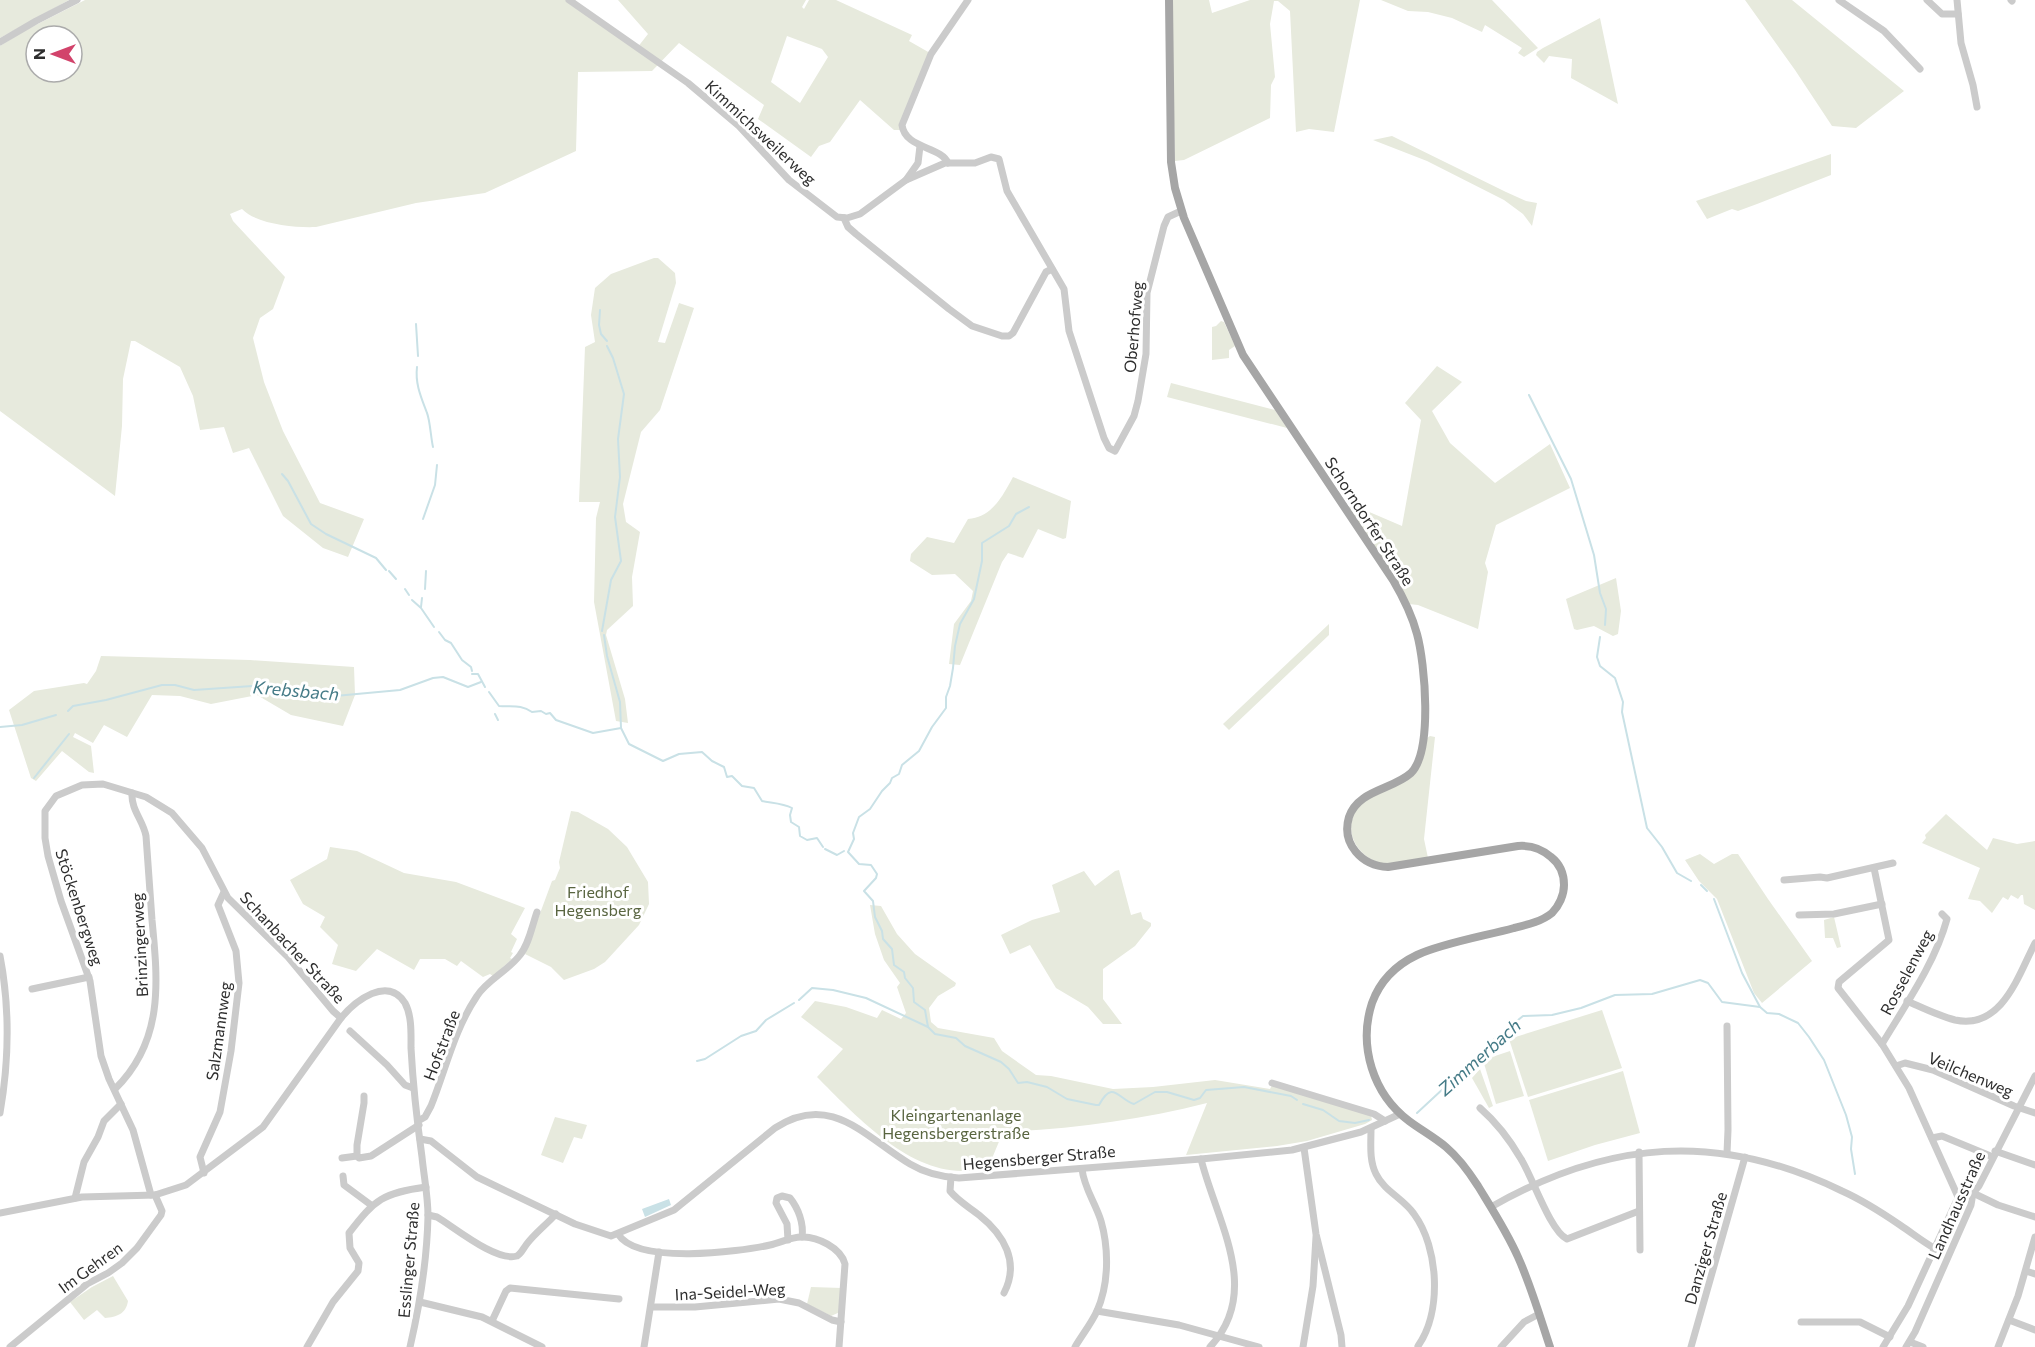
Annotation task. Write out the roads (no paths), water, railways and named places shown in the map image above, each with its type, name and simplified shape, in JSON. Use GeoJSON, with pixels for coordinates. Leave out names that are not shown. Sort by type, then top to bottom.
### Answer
{"type":"FeatureCollection","features":[{"type":"Feature","properties":{"kind":"main road","name":"Schorndorfer Straße"},"geometry":{"type":"LineString","coordinates":[[1168,0],[1171,162],[1181,211],[1243,355],[1393,580],[1407,607],[1417,635],[1423,674],[1422,752],[1416,766],[1408,775],[1368,795],[1357,804],[1350,814],[1348,824],[1351,846],[1365,861],[1377,866],[1388,867],[1530,846],[1549,855],[1559,866],[1563,876],[1562,898],[1558,906],[1545,917],[1419,954],[1395,969],[1381,984],[1373,1000],[1368,1020],[1367,1051],[1380,1088],[1400,1114],[1448,1149],[1467,1170],[1491,1207],[1518,1258],[1550,1347]]}},
{"type":"Feature","properties":{"kind":"street"},"geometry":{"type":"LineString","coordinates":[[0,42],[77,0]]}},
{"type":"Feature","properties":{"kind":"street","name":"Kimmichsweilerweg"},"geometry":{"type":"LineString","coordinates":[[569,0],[682,78],[739,126],[789,180],[831,214],[843,218],[856,234],[949,309],[975,327],[993,334],[1007,336],[1013,333],[1046,272],[1052,268]]}},
{"type":"Feature","properties":{"kind":"street"},"geometry":{"type":"LineString","coordinates":[[948,163],[945,157],[920,146],[902,129],[931,54],[968,0]]}},
{"type":"Feature","properties":{"kind":"street"},"geometry":{"type":"LineString","coordinates":[[1839,0],[1884,31],[1920,69]]}},
{"type":"Feature","properties":{"kind":"street"},"geometry":{"type":"LineString","coordinates":[[1927,0],[1941,14],[1958,14]]}},
{"type":"Feature","properties":{"kind":"street"},"geometry":{"type":"LineString","coordinates":[[1957,0],[1961,43],[1972,79],[1977,107]]}},
{"type":"Feature","properties":{"kind":"street"},"geometry":{"type":"LineString","coordinates":[[906,180],[918,163],[920,146]]}},
{"type":"Feature","properties":{"kind":"street"},"geometry":{"type":"LineString","coordinates":[[843,218],[851,218],[863,212],[906,180],[948,163],[975,163],[991,156],[999,159],[1007,191],[1052,268]]}},
{"type":"Feature","properties":{"kind":"street","name":"Oberhofweg"},"geometry":{"type":"LineString","coordinates":[[1052,268],[1065,292],[1069,331],[1104,438],[1109,448],[1115,451],[1134,416],[1138,401],[1146,354],[1147,293],[1164,226],[1168,217],[1181,211]]}},
{"type":"Feature","properties":{"kind":"street","name":"Stöckenbergweg"},"geometry":{"type":"LineString","coordinates":[[132,793],[103,784],[82,785],[58,794],[45,811],[45,838],[58,894],[89,977],[100,1051],[109,1079],[135,1138],[153,1195]]}},
{"type":"Feature","properties":{"kind":"street","name":"Schanbacher Straße"},"geometry":{"type":"LineString","coordinates":[[132,793],[146,797],[184,825],[202,848],[224,892],[241,912],[288,957],[341,1018]]}},
{"type":"Feature","properties":{"kind":"street","name":"Brinzingerweg"},"geometry":{"type":"LineString","coordinates":[[115,1089],[128,1076],[147,1041],[154,1016],[157,992],[146,836],[143,823],[132,805],[132,793]]}},
{"type":"Feature","properties":{"kind":"street"},"geometry":{"type":"LineString","coordinates":[[1784,880],[1827,878],[1893,863]]}},
{"type":"Feature","properties":{"kind":"street"},"geometry":{"type":"LineString","coordinates":[[1874,868],[1889,940],[1838,985],[1838,990],[1882,1044],[1896,1066],[1913,1097],[1959,1199]]}},
{"type":"Feature","properties":{"kind":"street","name":"Salzmannweg"},"geometry":{"type":"LineString","coordinates":[[204,1173],[200,1157],[220,1112],[240,983],[236,951],[218,905],[224,892]]}},
{"type":"Feature","properties":{"kind":"street"},"geometry":{"type":"LineString","coordinates":[[1799,915],[1834,915],[1882,904]]}},
{"type":"Feature","properties":{"kind":"street","name":"Hofstraße"},"geometry":{"type":"LineString","coordinates":[[418,1123],[425,1117],[431,1106],[463,1020],[480,991],[522,953],[537,912]]}},
{"type":"Feature","properties":{"kind":"street","name":"Rosselenweg"},"geometry":{"type":"LineString","coordinates":[[1882,1044],[1944,931],[1947,919],[1942,914]]}},
{"type":"Feature","properties":{"kind":"street"},"geometry":{"type":"LineString","coordinates":[[1907,1002],[1955,1020],[1973,1021],[1984,1018],[1995,1012],[2006,1000],[2035,943]]}},
{"type":"Feature","properties":{"kind":"street"},"geometry":{"type":"LineString","coordinates":[[0,956],[7,1060],[0,1113]]}},
{"type":"Feature","properties":{"kind":"street"},"geometry":{"type":"LineString","coordinates":[[32,990],[89,977]]}},
{"type":"Feature","properties":{"kind":"street","name":"Esslinger Straße"},"geometry":{"type":"LineString","coordinates":[[341,1018],[357,1001],[374,993],[386,991],[399,996],[409,1015],[413,1088],[428,1215],[420,1302],[410,1347]]}},
{"type":"Feature","properties":{"kind":"street"},"geometry":{"type":"LineString","coordinates":[[0,1213],[75,1198],[153,1195],[178,1188],[204,1173],[266,1124],[341,1018]]}},
{"type":"Feature","properties":{"kind":"street"},"geometry":{"type":"LineString","coordinates":[[1727,1026],[1727,1153]]}},
{"type":"Feature","properties":{"kind":"street"},"geometry":{"type":"LineString","coordinates":[[350,1031],[405,1085],[413,1088]]}},
{"type":"Feature","properties":{"kind":"street","name":"Veilchenweg"},"geometry":{"type":"LineString","coordinates":[[1896,1066],[1905,1063],[1933,1070],[2018,1108],[2035,1113]]}},
{"type":"Feature","properties":{"kind":"street","name":"Landhausstraße"},"geometry":{"type":"LineString","coordinates":[[1908,1344],[1971,1205],[1973,1193],[1979,1186],[2035,1076]]}},
{"type":"Feature","properties":{"kind":"street"},"geometry":{"type":"LineString","coordinates":[[1272,1083],[1374,1114],[1385,1121]]}},
{"type":"Feature","properties":{"kind":"street"},"geometry":{"type":"LineString","coordinates":[[357,1156],[363,1096]]}},
{"type":"Feature","properties":{"kind":"street"},"geometry":{"type":"LineString","coordinates":[[75,1198],[84,1162],[105,1119],[121,1104]]}},
{"type":"Feature","properties":{"kind":"street"},"geometry":{"type":"LineString","coordinates":[[1480,1108],[1492,1119],[1518,1153],[1561,1236],[1567,1239],[1639,1211]]}},
{"type":"Feature","properties":{"kind":"street","name":"Hegensberger Straße"},"geometry":{"type":"LineString","coordinates":[[618,1234],[674,1210],[775,1128],[803,1116],[828,1115],[849,1122],[910,1164],[933,1174],[951,1177],[1201,1159],[1304,1148],[1371,1129],[1400,1114]]}},
{"type":"Feature","properties":{"kind":"street"},"geometry":{"type":"LineString","coordinates":[[342,1158],[357,1156],[364,1159],[371,1156],[418,1123]]}},
{"type":"Feature","properties":{"kind":"street"},"geometry":{"type":"LineString","coordinates":[[1371,1129],[1371,1158],[1375,1173],[1384,1186],[1415,1214],[1431,1249],[1434,1268],[1432,1304],[1427,1329],[1418,1346]]}},
{"type":"Feature","properties":{"kind":"street"},"geometry":{"type":"LineString","coordinates":[[1932,1138],[1942,1136],[2035,1165]]}},
{"type":"Feature","properties":{"kind":"street"},"geometry":{"type":"LineString","coordinates":[[420,1139],[433,1143],[473,1175],[606,1236],[618,1234],[626,1244],[659,1252],[730,1252],[802,1237],[819,1240],[838,1251],[845,1262],[839,1347]]}},
{"type":"Feature","properties":{"kind":"street"},"geometry":{"type":"LineString","coordinates":[[1304,1148],[1316,1234],[1342,1347]]}},
{"type":"Feature","properties":{"kind":"street"},"geometry":{"type":"LineString","coordinates":[[1491,1207],[1535,1185],[1587,1164],[1639,1152],[1681,1150],[1727,1153],[1777,1165],[1843,1191],[1887,1216],[1934,1248]]}},
{"type":"Feature","properties":{"kind":"street"},"geometry":{"type":"LineString","coordinates":[[1639,1152],[1640,1250]]}},
{"type":"Feature","properties":{"kind":"street","name":"Danziger Straße"},"geometry":{"type":"LineString","coordinates":[[1691,1347],[1745,1157]]}},
{"type":"Feature","properties":{"kind":"street"},"geometry":{"type":"LineString","coordinates":[[1201,1159],[1227,1235],[1234,1273],[1232,1304],[1228,1320],[1210,1347]]}},
{"type":"Feature","properties":{"kind":"street"},"geometry":{"type":"LineString","coordinates":[[1075,1347],[1096,1311],[1104,1282],[1106,1247],[1101,1221],[1084,1183],[1082,1168]]}},
{"type":"Feature","properties":{"kind":"street"},"geometry":{"type":"LineString","coordinates":[[342,1176],[344,1185],[371,1205]]}},
{"type":"Feature","properties":{"kind":"street"},"geometry":{"type":"LineString","coordinates":[[951,1177],[950,1191],[991,1226],[1005,1246],[1011,1275],[1004,1293]]}},
{"type":"Feature","properties":{"kind":"street"},"geometry":{"type":"LineString","coordinates":[[307,1347],[333,1302],[357,1274],[360,1264],[350,1250],[349,1233],[371,1205],[395,1192],[426,1187]]}},
{"type":"Feature","properties":{"kind":"street"},"geometry":{"type":"LineString","coordinates":[[1883,1347],[1908,1306],[1954,1203],[1973,1193],[1998,1205],[2035,1217]]}},
{"type":"Feature","properties":{"kind":"street","name":"Im Gehren"},"geometry":{"type":"LineString","coordinates":[[10,1347],[87,1284],[112,1271],[133,1253],[161,1215],[162,1211],[153,1195]]}},
{"type":"Feature","properties":{"kind":"street"},"geometry":{"type":"LineString","coordinates":[[788,1240],[787,1224],[776,1203],[777,1198],[782,1196],[790,1198],[796,1208],[803,1226],[802,1237]]}},
{"type":"Feature","properties":{"kind":"street"},"geometry":{"type":"LineString","coordinates":[[428,1215],[437,1217],[490,1250],[502,1255],[515,1256],[520,1255],[532,1238],[556,1214]]}},
{"type":"Feature","properties":{"kind":"street"},"geometry":{"type":"LineString","coordinates":[[1313,1286],[1316,1234]]}},
{"type":"Feature","properties":{"kind":"street"},"geometry":{"type":"LineString","coordinates":[[1998,1347],[2026,1271],[2035,1237]]}},
{"type":"Feature","properties":{"kind":"street"},"geometry":{"type":"LineString","coordinates":[[644,1347],[659,1252]]}},
{"type":"Feature","properties":{"kind":"street"},"geometry":{"type":"LineString","coordinates":[[1303,1347],[1313,1286],[1322,1256]]}},
{"type":"Feature","properties":{"kind":"street"},"geometry":{"type":"LineString","coordinates":[[2026,1271],[2035,1274]]}},
{"type":"Feature","properties":{"kind":"street"},"geometry":{"type":"LineString","coordinates":[[492,1321],[506,1291],[510,1288],[619,1299]]}},
{"type":"Feature","properties":{"kind":"street","name":"Ina-Seidel-Weg"},"geometry":{"type":"LineString","coordinates":[[651,1307],[694,1307],[759,1299],[779,1299],[799,1303],[832,1320],[841,1322]]}},
{"type":"Feature","properties":{"kind":"street"},"geometry":{"type":"LineString","coordinates":[[420,1302],[473,1314],[492,1321],[539,1346]]}},
{"type":"Feature","properties":{"kind":"street"},"geometry":{"type":"LineString","coordinates":[[1096,1311],[1179,1325],[1259,1347]]}},
{"type":"Feature","properties":{"kind":"street"},"geometry":{"type":"LineString","coordinates":[[1501,1347],[1524,1322],[1539,1314]]}},
{"type":"Feature","properties":{"kind":"street"},"geometry":{"type":"LineString","coordinates":[[2009,1320],[2035,1330]]}},
{"type":"Feature","properties":{"kind":"street"},"geometry":{"type":"LineString","coordinates":[[1801,1322],[1856,1321],[1869,1325],[1890,1337]]}},
{"type":"Feature","properties":{"kind":"street"},"geometry":{"type":"LineString","coordinates":[[1908,1344],[1923,1347]]}},
{"type":"Feature","properties":{"kind":"water"},"geometry":{"type":"Polygon","coordinates":[[[669,1199],[671,1205],[645,1217],[642,1209],[669,1199]]]}},
{"type":"Feature","properties":{"kind":"waterway"},"geometry":{"type":"LineString","coordinates":[[600,310],[601,334],[607,341]]}},
{"type":"Feature","properties":{"kind":"waterway"},"geometry":{"type":"LineString","coordinates":[[416,324],[418,356]]}},
{"type":"Feature","properties":{"kind":"waterway"},"geometry":{"type":"LineString","coordinates":[[602,631],[611,580],[621,561],[615,517],[620,477],[618,439],[624,394],[607,346]]}},
{"type":"Feature","properties":{"kind":"waterway"},"geometry":{"type":"LineString","coordinates":[[417,367],[418,385],[428,416],[433,447]]}},
{"type":"Feature","properties":{"kind":"waterway"},"geometry":{"type":"LineString","coordinates":[[1529,395],[1571,479],[1594,555],[1600,593],[1606,609],[1605,625]]}},
{"type":"Feature","properties":{"kind":"waterway"},"geometry":{"type":"LineString","coordinates":[[423,519],[435,485],[437,465]]}},
{"type":"Feature","properties":{"kind":"waterway"},"geometry":{"type":"LineString","coordinates":[[282,474],[311,524],[326,534],[376,558],[386,570]]}},
{"type":"Feature","properties":{"kind":"waterway","name":"Zimmerbach"},"geometry":{"type":"LineString","coordinates":[[1029,507],[1016,514],[1009,526],[982,543],[982,561],[974,599],[960,624],[955,646],[946,708],[919,751],[902,765],[899,774],[892,778],[870,809],[859,817],[853,833],[854,839],[848,852],[859,864],[871,865],[877,874],[864,891],[873,901],[875,917],[883,939],[892,949],[894,965],[904,972],[905,978],[913,988],[914,1002],[925,1010],[928,1027],[935,1034],[956,1038],[965,1046],[1001,1062],[1009,1069],[1018,1083],[1027,1082],[1047,1087],[1067,1099],[1096,1105],[1099,1105],[1104,1097],[1112,1092],[1134,1104],[1155,1092],[1167,1092],[1194,1100],[1200,1098],[1206,1090],[1244,1087],[1291,1096],[1297,1100]]}},
{"type":"Feature","properties":{"kind":"waterway"},"geometry":{"type":"LineString","coordinates":[[389,571],[396,579]]}},
{"type":"Feature","properties":{"kind":"waterway"},"geometry":{"type":"LineString","coordinates":[[425,589],[426,571]]}},
{"type":"Feature","properties":{"kind":"waterway"},"geometry":{"type":"LineString","coordinates":[[405,589],[409,595]]}},
{"type":"Feature","properties":{"kind":"waterway"},"geometry":{"type":"LineString","coordinates":[[421,607],[422,598]]}},
{"type":"Feature","properties":{"kind":"waterway"},"geometry":{"type":"LineString","coordinates":[[412,600],[421,608],[434,627]]}},
{"type":"Feature","properties":{"kind":"waterway"},"geometry":{"type":"LineString","coordinates":[[439,632],[445,640],[451,643],[472,671]]}},
{"type":"Feature","properties":{"kind":"waterway"},"geometry":{"type":"LineString","coordinates":[[604,635],[607,656],[620,702],[621,728]]}},
{"type":"Feature","properties":{"kind":"waterway"},"geometry":{"type":"LineString","coordinates":[[1600,637],[1597,657],[1600,666],[1615,678],[1623,702],[1622,712],[1647,828],[1662,847],[1677,873],[1691,881]]}},
{"type":"Feature","properties":{"kind":"waterway"},"geometry":{"type":"LineString","coordinates":[[472,674],[478,674],[485,687]]}},
{"type":"Feature","properties":{"kind":"waterway","name":"Krebsbach"},"geometry":{"type":"LineString","coordinates":[[68,711],[73,706],[162,685],[175,685],[194,690],[265,685],[291,693],[335,696],[400,690],[433,678],[443,677],[468,687],[481,682]]}},
{"type":"Feature","properties":{"kind":"waterway","name":"Krebsbach"},"geometry":{"type":"LineString","coordinates":[[489,692],[499,706],[520,707],[532,712],[550,713],[556,720],[593,733],[621,728],[629,744],[663,761],[679,754],[702,752],[712,761],[724,767],[727,777],[732,776],[742,786],[754,788],[762,801],[792,808],[791,822],[799,827],[800,836],[807,840],[817,838],[823,847]]}},
{"type":"Feature","properties":{"kind":"waterway"},"geometry":{"type":"LineString","coordinates":[[495,714],[498,720]]}},
{"type":"Feature","properties":{"kind":"waterway","name":"Krebsbach"},"geometry":{"type":"LineString","coordinates":[[0,727],[22,725],[56,715]]}},
{"type":"Feature","properties":{"kind":"waterway"},"geometry":{"type":"LineString","coordinates":[[34,778],[69,734]]}},
{"type":"Feature","properties":{"kind":"waterway","name":"Krebsbach"},"geometry":{"type":"LineString","coordinates":[[825,849],[837,855],[844,851]]}},
{"type":"Feature","properties":{"kind":"waterway"},"geometry":{"type":"LineString","coordinates":[[1701,885],[1707,891]]}},
{"type":"Feature","properties":{"kind":"waterway"},"geometry":{"type":"LineString","coordinates":[[1714,899],[1742,973],[1760,1007]]}},
{"type":"Feature","properties":{"kind":"waterway","name":"Zimmerbach"},"geometry":{"type":"LineString","coordinates":[[1417,1113],[1489,1048],[1491,1042],[1523,1016],[1552,1015],[1581,1008],[1615,995],[1652,994],[1700,980],[1708,983],[1722,1002],[1760,1007],[1767,1013],[1779,1014],[1798,1023],[1824,1060],[1846,1115],[1852,1137],[1851,1149],[1855,1174]]}},
{"type":"Feature","properties":{"kind":"waterway"},"geometry":{"type":"LineString","coordinates":[[799,1000],[812,988],[833,990],[866,998],[928,1027]]}},
{"type":"Feature","properties":{"kind":"waterway"},"geometry":{"type":"LineString","coordinates":[[697,1061],[705,1059],[741,1036],[756,1031],[766,1020],[794,1003]]}},
{"type":"Feature","properties":{"kind":"waterway","name":"Zimmerbach"},"geometry":{"type":"LineString","coordinates":[[1303,1104],[1323,1110],[1339,1121],[1355,1123],[1369,1120]]}},
{"type":"Feature","properties":{"kind":"park label","name":"Friedhof Hegensberg"},"geometry":{"type":"Point","coordinates":[598,900]}},
{"type":"Feature","properties":{"kind":"park label","name":"Kleingartenanlage Hegensbergerstraße"},"geometry":{"type":"Point","coordinates":[956,1123]}}]}
